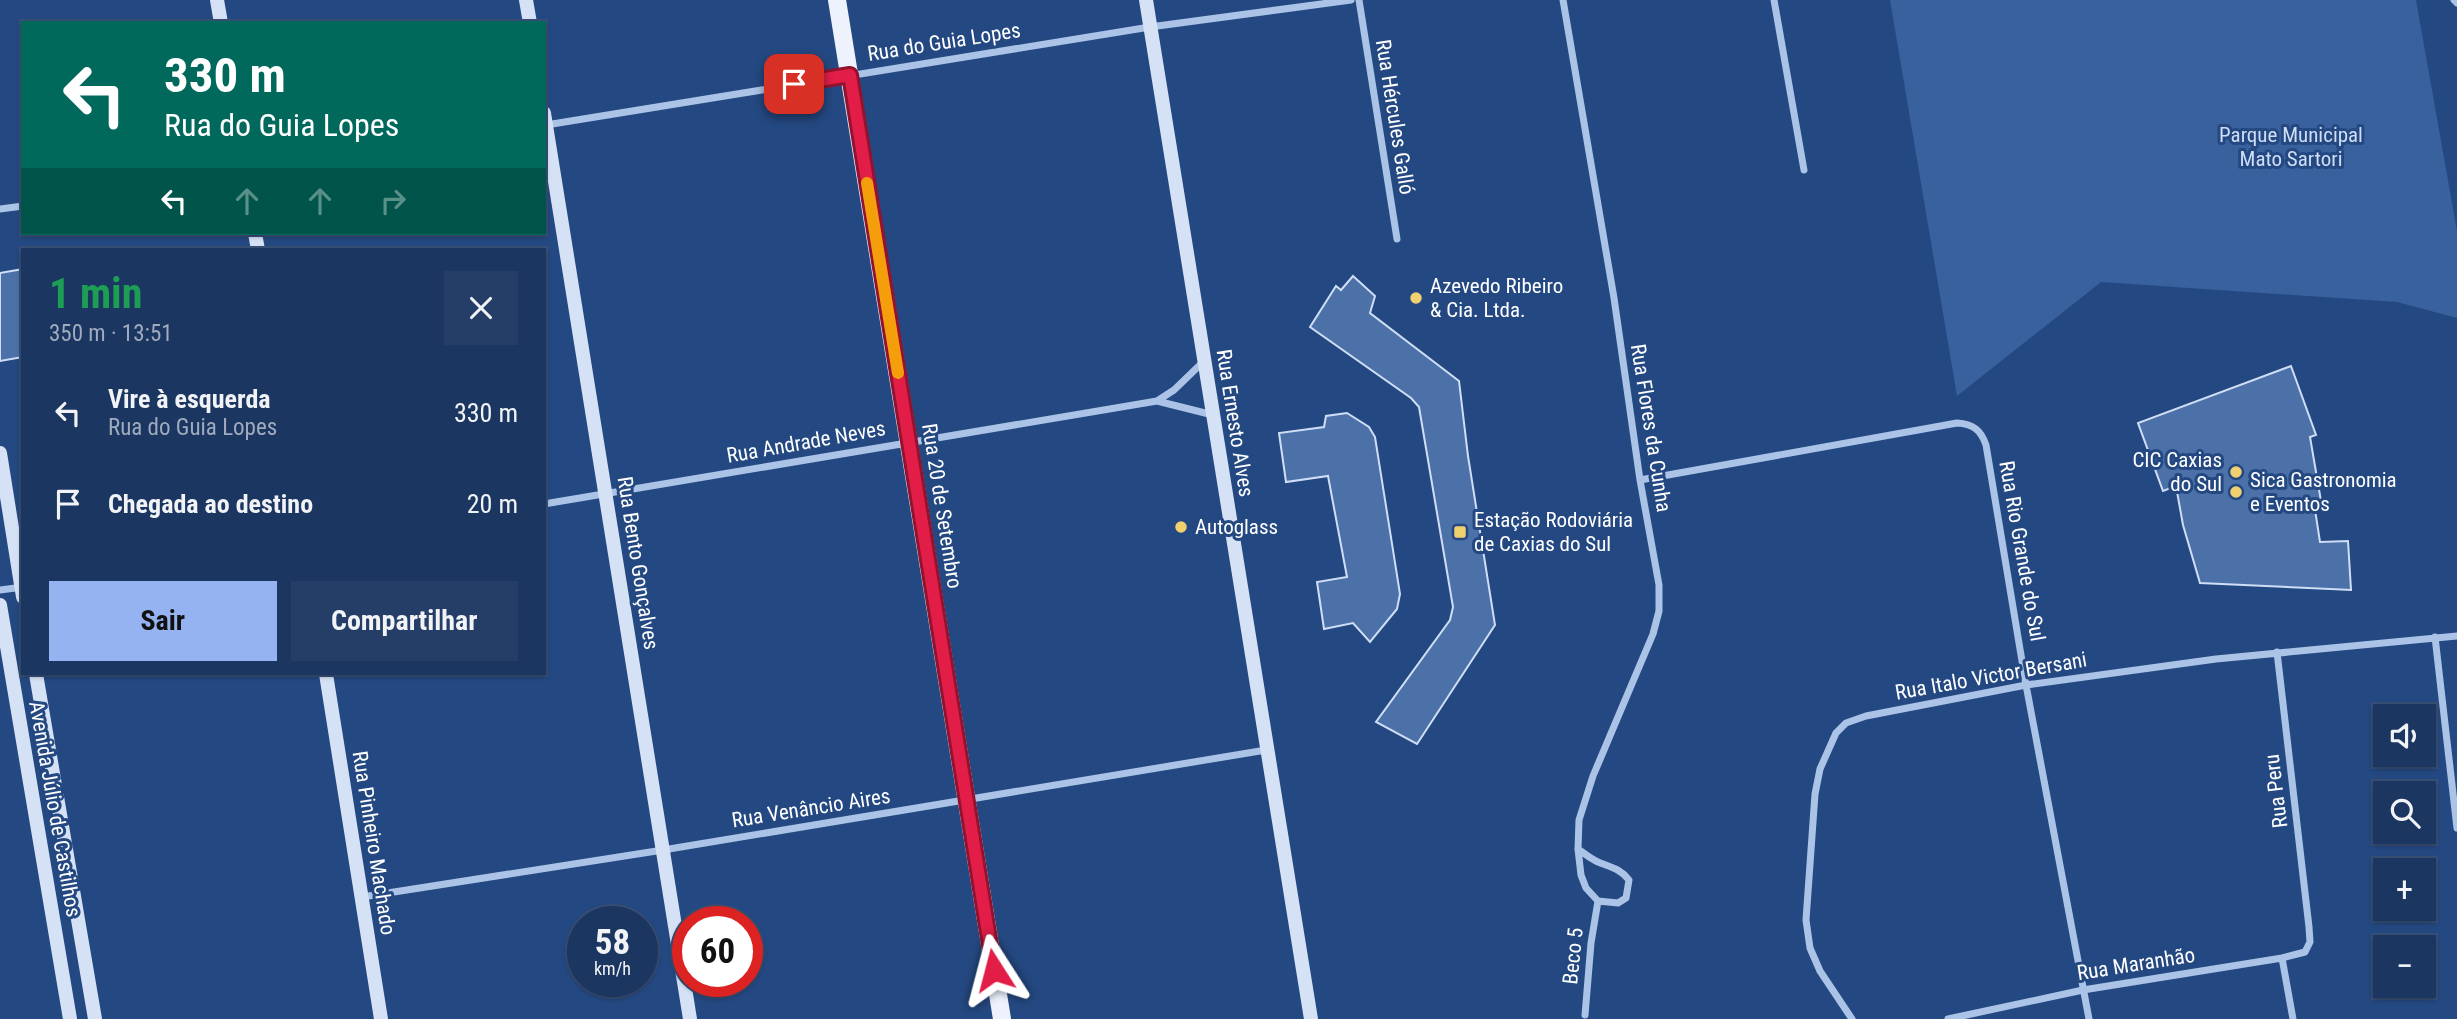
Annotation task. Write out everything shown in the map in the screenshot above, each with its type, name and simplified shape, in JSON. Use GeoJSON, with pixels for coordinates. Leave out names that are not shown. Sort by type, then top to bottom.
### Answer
{"type":"FeatureCollection","features":[{"type":"Feature","properties":{"kind":"main road","name":"Rua 20 de Setembro"},"geometry":{"type":"LineString","coordinates":[[837,0],[1002,1019]]}},
{"type":"Feature","properties":{"kind":"street"},"geometry":{"type":"LineString","coordinates":[[217,0],[221,21]]}},
{"type":"Feature","properties":{"kind":"street"},"geometry":{"type":"LineString","coordinates":[[526,0],[530,21]]}},
{"type":"Feature","properties":{"kind":"street","name":"Rua Ernesto Alves"},"geometry":{"type":"LineString","coordinates":[[1146,0],[1311,1019]]}},
{"type":"Feature","properties":{"kind":"street","name":"Rua do Guia Lopes"},"geometry":{"type":"LineString","coordinates":[[546,121],[1150,27],[1351,0]]}},
{"type":"Feature","properties":{"kind":"street","name":"Rua Hércules Galló"},"geometry":{"type":"LineString","coordinates":[[1359,0],[1397,239]]}},
{"type":"Feature","properties":{"kind":"street","name":"Rua Flores da Cunha"},"geometry":{"type":"LineString","coordinates":[[1563,0],[1659,585],[1659,611],[1653,634],[1593,776],[1579,820],[1581,875],[1586,888],[1598,901]]}},
{"type":"Feature","properties":{"kind":"street"},"geometry":{"type":"LineString","coordinates":[[1774,0],[1804,170]]}},
{"type":"Feature","properties":{"kind":"street","name":"Rua Bento Gonçalves"},"geometry":{"type":"LineString","coordinates":[[546,127],[690,1019]]}},
{"type":"Feature","properties":{"kind":"street"},"geometry":{"type":"LineString","coordinates":[[0,209],[21,206]]}},
{"type":"Feature","properties":{"kind":"street","name":"Rua Andrade Neves"},"geometry":{"type":"LineString","coordinates":[[1157,401],[1174,390],[1204,360]]}},
{"type":"Feature","properties":{"kind":"street","name":"Rua Andrade Neves"},"geometry":{"type":"LineString","coordinates":[[546,504],[1157,401],[1213,415]]}},
{"type":"Feature","properties":{"kind":"street","name":"Rua Rio Grande do Sul"},"geometry":{"type":"LineString","coordinates":[[1640,480],[1944,425],[1967,424],[1977,428],[1983,435],[2026,685],[2089,1019]]}},
{"type":"Feature","properties":{"kind":"street"},"geometry":{"type":"LineString","coordinates":[[0,453],[2,480],[21,584]]}},
{"type":"Feature","properties":{"kind":"street"},"geometry":{"type":"LineString","coordinates":[[0,590],[21,590]]}},
{"type":"Feature","properties":{"kind":"street","name":"Avenida Júlio de Castilhos"},"geometry":{"type":"LineString","coordinates":[[0,605],[69,1019]]}},
{"type":"Feature","properties":{"kind":"street","name":"Rua Italo Victor Bersani"},"geometry":{"type":"LineString","coordinates":[[1852,1019],[1820,971],[1810,948],[1806,920],[1815,794],[1820,769],[1836,733],[1846,723],[1867,716],[2026,685],[2277,652],[2457,636]]}},
{"type":"Feature","properties":{"kind":"street"},"geometry":{"type":"LineString","coordinates":[[2435,637],[2457,828]]}},
{"type":"Feature","properties":{"kind":"street","name":"Rua Peru"},"geometry":{"type":"LineString","coordinates":[[2277,652],[2309,927]]}},
{"type":"Feature","properties":{"kind":"street","name":"Avenida Júlio de Castilhos"},"geometry":{"type":"LineString","coordinates":[[36,675],[95,1019]]}},
{"type":"Feature","properties":{"kind":"street","name":"Rua Pinheiro Machado"},"geometry":{"type":"LineString","coordinates":[[326,675],[381,1019]]}},
{"type":"Feature","properties":{"kind":"street"},"geometry":{"type":"LineString","coordinates":[[15,695],[39,692]]}},
{"type":"Feature","properties":{"kind":"street","name":"Rua Venâncio Aires"},"geometry":{"type":"LineString","coordinates":[[362,898],[1266,750]]}},
{"type":"Feature","properties":{"kind":"street"},"geometry":{"type":"LineString","coordinates":[[30,788],[55,783]]}},
{"type":"Feature","properties":{"kind":"street"},"geometry":{"type":"LineString","coordinates":[[1578,849],[1595,861],[1618,870],[1629,880],[1626,898],[1618,903],[1598,901]]}},
{"type":"Feature","properties":{"kind":"street"},"geometry":{"type":"LineString","coordinates":[[45,872],[69,868]]}},
{"type":"Feature","properties":{"kind":"street","name":"Beco 5"},"geometry":{"type":"LineString","coordinates":[[1585,1015],[1591,943],[1598,901]]}},
{"type":"Feature","properties":{"kind":"street","name":"Rua Maranhão"},"geometry":{"type":"LineString","coordinates":[[1948,1019],[2083,990],[2305,952],[2310,942],[2309,927]]}},
{"type":"Feature","properties":{"kind":"street"},"geometry":{"type":"LineString","coordinates":[[58,950],[83,945]]}},
{"type":"Feature","properties":{"kind":"street"},"geometry":{"type":"LineString","coordinates":[[2281,958],[2292,1019]]}},
{"type":"Feature","properties":{"kind":"green space","name":"Parque Municipal Mato Sartori"},"geometry":{"type":"Polygon","coordinates":[[[1890,0],[2416,0],[2457,231],[2457,318],[2397,302],[2101,282],[1957,396],[1890,0]]]}},
{"type":"Feature","properties":{"kind":"building"},"geometry":{"type":"Polygon","coordinates":[[[21,269],[21,357],[0,361],[0,273],[21,269]]]}},
{"type":"Feature","properties":{"kind":"building","name":"Estação Rodoviária de Caxias do Sul"},"geometry":{"type":"Polygon","coordinates":[[[1353,276],[1375,296],[1370,313],[1459,381],[1495,625],[1417,744],[1376,722],[1450,620],[1453,607],[1419,407],[1411,398],[1310,327],[1336,286],[1341,290],[1353,276]]]}},
{"type":"Feature","properties":{"kind":"building","name":"CIC Caxias do Sul"},"geometry":{"type":"Polygon","coordinates":[[[2291,366],[2316,435],[2310,437],[2321,501],[2314,503],[2320,542],[2348,541],[2351,590],[2200,583],[2183,525],[2176,486],[2163,491],[2138,423],[2291,366]]]}},
{"type":"Feature","properties":{"kind":"building"},"geometry":{"type":"Polygon","coordinates":[[[1347,413],[1369,427],[1375,437],[1400,594],[1397,609],[1370,642],[1353,623],[1324,629],[1317,582],[1347,577],[1328,476],[1286,482],[1279,433],[1324,427],[1326,416],[1347,413]]]}},
{"type":"Feature","properties":{"kind":"slow traffic"},"geometry":{"type":"LineString","coordinates":[[867,183],[898,373]]}},
{"type":"Feature","properties":{"kind":"place","name":"Azevedo Ribeiro & Cia. Ltda."},"geometry":{"type":"Point","coordinates":[1416,298]}},
{"type":"Feature","properties":{"kind":"place","name":"CIC Caxias do Sul"},"geometry":{"type":"Point","coordinates":[2236,472]}},
{"type":"Feature","properties":{"kind":"place","name":"Sica Gastronomia e Eventos"},"geometry":{"type":"Point","coordinates":[2236,492]}},
{"type":"Feature","properties":{"kind":"place","name":"Autoglass"},"geometry":{"type":"Point","coordinates":[1181,527]}},
{"type":"Feature","properties":{"kind":"place","name":"Estação Rodoviária de Caxias do Sul"},"geometry":{"type":"Point","coordinates":[1460,532]}},
{"type":"Feature","properties":{"kind":"route"},"geometry":{"type":"LineString","coordinates":[[794,84],[850,75],[994,970]]}}]}
